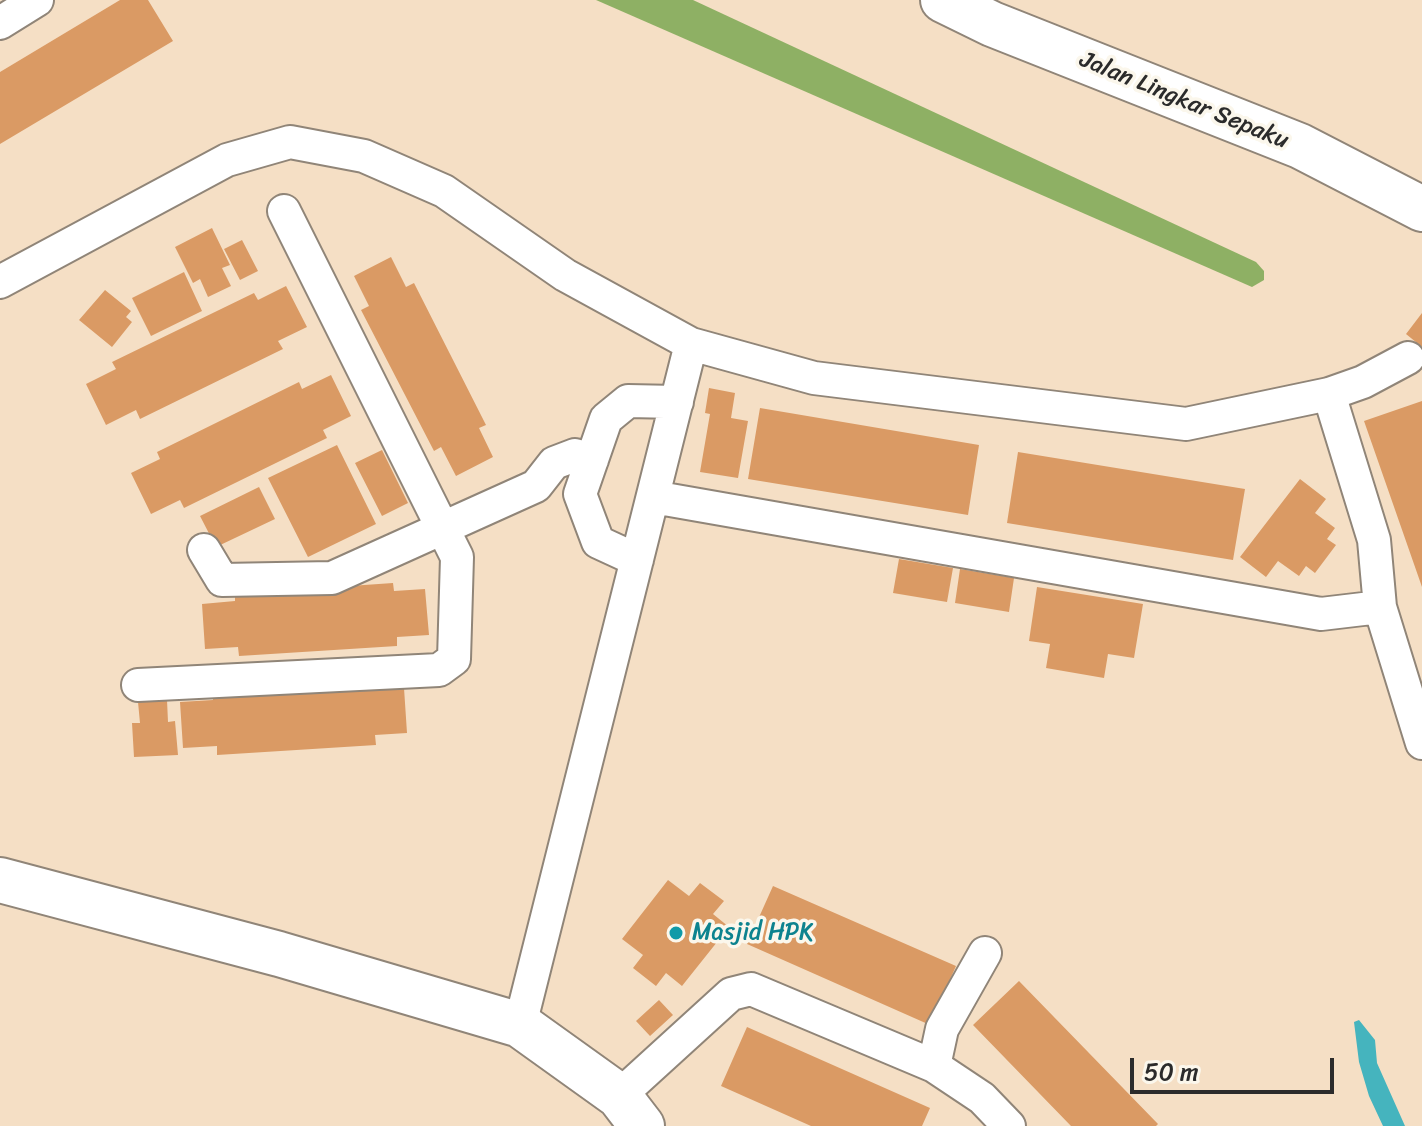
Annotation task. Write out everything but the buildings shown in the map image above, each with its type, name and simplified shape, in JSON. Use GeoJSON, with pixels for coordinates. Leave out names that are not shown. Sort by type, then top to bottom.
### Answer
{"type":"FeatureCollection","features":[{"type":"Feature","properties":{"kind":"street"},"geometry":{"type":"LineString","coordinates":[[0,23],[37,0]]}},
{"type":"Feature","properties":{"kind":"street","name":"Jalan Lingkar Sepaku"},"geometry":{"type":"LineString","coordinates":[[943,0],[992,24],[1300,146],[1422,209]]}},
{"type":"Feature","properties":{"kind":"street"},"geometry":{"type":"LineString","coordinates":[[0,282],[227,160],[290,142],[364,156],[444,191],[565,275],[691,344],[814,378],[1186,424],[1329,394],[1363,382],[1408,358]]}},
{"type":"Feature","properties":{"kind":"street"},"geometry":{"type":"LineString","coordinates":[[138,685],[439,670],[454,659],[457,557],[284,211]]}},
{"type":"Feature","properties":{"kind":"street"},"geometry":{"type":"LineString","coordinates":[[520,1025],[691,344]]}},
{"type":"Feature","properties":{"kind":"street"},"geometry":{"type":"LineString","coordinates":[[1329,394],[1374,540],[1380,607],[1413,688],[1422,743]]}},
{"type":"Feature","properties":{"kind":"street"},"geometry":{"type":"LineString","coordinates":[[637,560],[598,542],[580,494],[606,419],[628,401],[677,402]]}},
{"type":"Feature","properties":{"kind":"street"},"geometry":{"type":"LineString","coordinates":[[204,550],[222,580],[332,578],[536,486],[554,463],[575,455],[592,460]]}},
{"type":"Feature","properties":{"kind":"street"},"geometry":{"type":"LineString","coordinates":[[536,486],[580,494]]}},
{"type":"Feature","properties":{"kind":"street"},"geometry":{"type":"LineString","coordinates":[[653,497],[1321,614],[1380,607]]}},
{"type":"Feature","properties":{"kind":"street"},"geometry":{"type":"LineString","coordinates":[[0,880],[279,954],[520,1025],[630,1111],[731,994],[751,989],[934,1066],[982,1098],[1009,1126]]}},
{"type":"Feature","properties":{"kind":"street"},"geometry":{"type":"LineString","coordinates":[[934,1066],[942,1029],[985,953]]}},
{"type":"Feature","properties":{"kind":"green space"},"geometry":{"type":"Polygon","coordinates":[[[596,0],[693,0],[1256,262],[1264,271],[1264,280],[1252,287],[596,0]]]}},
{"type":"Feature","properties":{"kind":"water"},"geometry":{"type":"Polygon","coordinates":[[[1359,1020],[1375,1040],[1377,1063],[1405,1126],[1383,1126],[1369,1096],[1359,1062],[1354,1022],[1359,1020]]]}},
{"type":"Feature","properties":{"kind":"place","name":"Masjid HPK"},"geometry":{"type":"Point","coordinates":[676,933]}}]}
